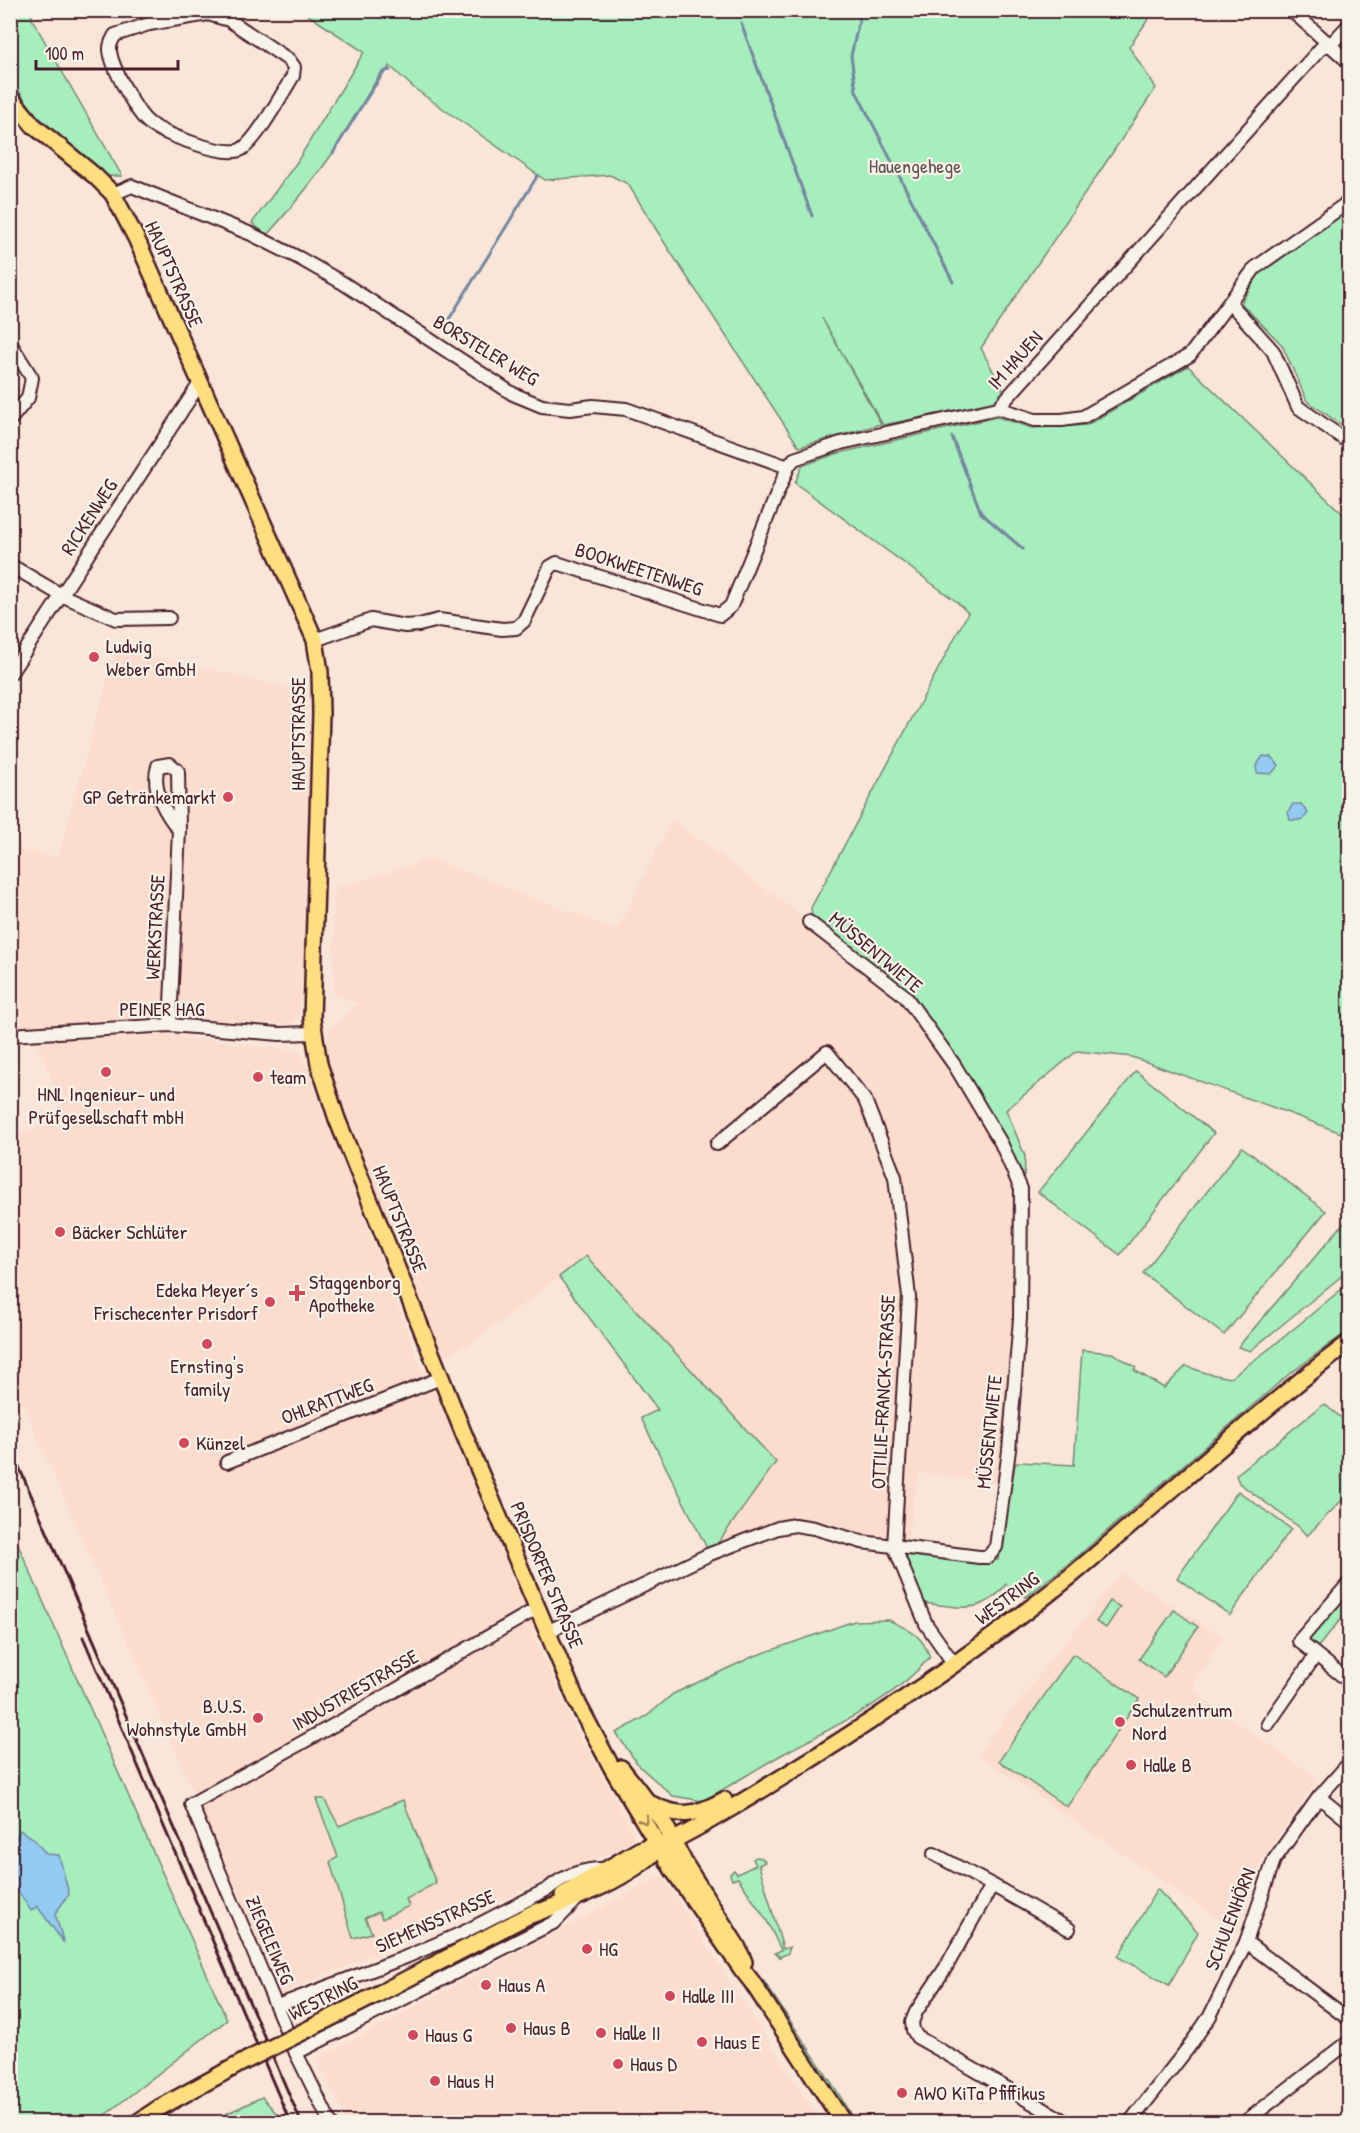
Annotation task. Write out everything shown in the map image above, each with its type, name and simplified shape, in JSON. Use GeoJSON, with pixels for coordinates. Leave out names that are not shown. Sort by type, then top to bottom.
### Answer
{"type":"FeatureCollection","features":[{"type":"Feature","properties":{"kind":"main road","name":"HAUPTSTRASSE"},"geometry":{"type":"LineString","coordinates":[[10,97],[33,125],[95,176],[113,194],[136,238],[315,640],[320,672],[321,713],[313,1033],[319,1064],[337,1119],[463,1432]]}},
{"type":"Feature","properties":{"kind":"main road","name":"WESTRING"},"geometry":{"type":"LineString","coordinates":[[528,1916],[578,1898],[647,1861],[667,1843],[769,1785],[863,1727],[954,1664],[1072,1575],[1233,1436],[1350,1342]]}},
{"type":"Feature","properties":{"kind":"main road","name":"PRISDORFER STRASSE"},"geometry":{"type":"LineString","coordinates":[[463,1432],[578,1704],[593,1733],[667,1843]]}},
{"type":"Feature","properties":{"kind":"main road","name":"PRISDORFER STRASSE"},"geometry":{"type":"LineString","coordinates":[[593,1733],[650,1803],[667,1843],[673,1870],[752,1982],[843,2122]]}},
{"type":"Feature","properties":{"kind":"main road"},"geometry":{"type":"LineString","coordinates":[[650,1803],[669,1812],[696,1814],[741,1791],[769,1785]]}},
{"type":"Feature","properties":{"kind":"main road","name":"WESTRING"},"geometry":{"type":"LineString","coordinates":[[138,2122],[247,2060],[528,1916],[639,1850],[667,1843]]}},
{"type":"Feature","properties":{"kind":"street"},"geometry":{"type":"LineString","coordinates":[[148,10],[149,24]]}},
{"type":"Feature","properties":{"kind":"street"},"geometry":{"type":"LineString","coordinates":[[1291,10],[1350,63]]}},
{"type":"Feature","properties":{"kind":"street"},"geometry":{"type":"LineString","coordinates":[[208,14],[220,16],[290,60],[294,66],[293,76],[247,146],[230,152],[216,151],[156,127],[142,115],[112,64],[110,48],[115,35],[149,24],[208,14]]}},
{"type":"Feature","properties":{"kind":"street","name":"IM HAUEN"},"geometry":{"type":"LineString","coordinates":[[1350,24],[1330,45],[1322,47],[998,408],[1035,420],[1083,417],[1190,355],[1255,268],[1350,201]]}},
{"type":"Feature","properties":{"kind":"street","name":"BORSTELER WEG"},"geometry":{"type":"LineString","coordinates":[[113,194],[132,186],[251,234],[343,283],[513,394],[543,406],[570,409],[593,406],[627,409],[788,467]]}},
{"type":"Feature","properties":{"kind":"street"},"geometry":{"type":"LineString","coordinates":[[1230,303],[1273,351],[1298,407],[1350,443]]}},
{"type":"Feature","properties":{"kind":"street"},"geometry":{"type":"LineString","coordinates":[[10,343],[32,378],[28,398],[10,420]]}},
{"type":"Feature","properties":{"kind":"street","name":"RICKENWEG"},"geometry":{"type":"LineString","coordinates":[[10,674],[200,383]]}},
{"type":"Feature","properties":{"kind":"street"},"geometry":{"type":"LineString","coordinates":[[788,467],[794,459],[841,443],[998,408]]}},
{"type":"Feature","properties":{"kind":"street","name":"BOOKWEETENWEG"},"geometry":{"type":"LineString","coordinates":[[315,640],[371,620],[405,626],[439,620],[502,629],[516,628],[524,621],[550,567],[557,564],[720,615],[731,606],[788,467]]}},
{"type":"Feature","properties":{"kind":"street"},"geometry":{"type":"LineString","coordinates":[[10,565],[61,595],[116,619],[169,618]]}},
{"type":"Feature","properties":{"kind":"street","name":"WERKSTRASSE"},"geometry":{"type":"LineString","coordinates":[[170,1025],[179,830],[178,771],[170,764],[158,766],[155,776],[164,812],[179,830]]}},
{"type":"Feature","properties":{"kind":"street","name":"MÜSSENTWIETE"},"geometry":{"type":"LineString","coordinates":[[549,1631],[710,1554],[778,1528],[795,1525],[862,1542],[988,1557],[996,1547],[1009,1450],[1020,1319],[1021,1189],[990,1123],[955,1066],[905,996],[809,922]]}},
{"type":"Feature","properties":{"kind":"street","name":"PEINER HAG"},"geometry":{"type":"LineString","coordinates":[[10,1035],[170,1025],[280,1034],[313,1033]]}},
{"type":"Feature","properties":{"kind":"street","name":"OTTILIE-FRANCK-STRASSE"},"geometry":{"type":"LineString","coordinates":[[717,1144],[827,1052],[865,1100],[895,1177],[909,1297],[894,1546],[926,1624],[954,1664]]}},
{"type":"Feature","properties":{"kind":"street","name":"OHLRATTWEG"},"geometry":{"type":"LineString","coordinates":[[227,1462],[441,1378]]}},
{"type":"Feature","properties":{"kind":"street"},"geometry":{"type":"LineString","coordinates":[[1350,1582],[1299,1641],[1350,1682]]}},
{"type":"Feature","properties":{"kind":"street","name":"INDUSTRIESTRASSE"},"geometry":{"type":"LineString","coordinates":[[191,1804],[538,1608]]}},
{"type":"Feature","properties":{"kind":"street"},"geometry":{"type":"LineString","coordinates":[[1268,1724],[1316,1655]]}},
{"type":"Feature","properties":{"kind":"street","name":"SCHULENHÖRN"},"geometry":{"type":"LineString","coordinates":[[1130,2122],[1210,2016],[1246,1942],[1274,1860],[1319,1797],[1350,1762]]}},
{"type":"Feature","properties":{"kind":"street"},"geometry":{"type":"LineString","coordinates":[[1319,1797],[1350,1822]]}},
{"type":"Feature","properties":{"kind":"street","name":"ZIEGELEIWEG"},"geometry":{"type":"LineString","coordinates":[[191,1804],[296,2054],[330,2122]]}},
{"type":"Feature","properties":{"kind":"street"},"geometry":{"type":"LineString","coordinates":[[934,1854],[1069,1929]]}},
{"type":"Feature","properties":{"kind":"street","name":"SIEMENSSTRASSE"},"geometry":{"type":"LineString","coordinates":[[277,2007],[406,1957],[462,1932],[580,1872],[606,1869]]}},
{"type":"Feature","properties":{"kind":"street"},"geometry":{"type":"LineString","coordinates":[[992,1885],[946,1967],[916,2012],[912,2022],[913,2030],[917,2037],[1066,2122]]}},
{"type":"Feature","properties":{"kind":"street"},"geometry":{"type":"LineString","coordinates":[[296,2054],[555,1922],[578,1898]]}},
{"type":"Feature","properties":{"kind":"street"},"geometry":{"type":"LineString","coordinates":[[1246,1942],[1350,2020]]}},
{"type":"Feature","properties":{"kind":"street"},"geometry":{"type":"LineString","coordinates":[[1245,2122],[1350,2041]]}},
{"type":"Feature","properties":{"kind":"shaded area"},"geometry":{"type":"Polygon","coordinates":[[[116,647],[307,692],[309,898],[299,1017],[289,1024],[185,1019],[11,1027],[10,848],[58,857],[116,647]]]}},
{"type":"Feature","properties":{"kind":"shaded area"},"geometry":{"type":"Polygon","coordinates":[[[672,820],[798,913],[802,925],[898,995],[950,1067],[996,1144],[1016,1188],[1015,1301],[997,1483],[919,1473],[906,1547],[802,1528],[753,1537],[710,1554],[776,1462],[586,1256],[476,1340],[439,1359],[326,1062],[329,1030],[358,1004],[333,994],[335,888],[432,859],[617,930],[672,820]]]}},
{"type":"Feature","properties":{"kind":"shaded area"},"geometry":{"type":"Polygon","coordinates":[[[169,1035],[301,1052],[429,1388],[435,1387],[538,1627],[531,1630],[577,1733],[634,1833],[631,1844],[282,1994],[11,1377],[10,1139],[66,1116],[36,1040],[169,1035]]]}},
{"type":"Feature","properties":{"kind":"shaded area","name":"Schulzentrum Nord"},"geometry":{"type":"Polygon","coordinates":[[[1121,1573],[1222,1637],[1191,1690],[1318,1779],[1262,1859],[1237,1932],[977,1754],[1121,1573]]]}},
{"type":"Feature","properties":{"kind":"shaded area"},"geometry":{"type":"Polygon","coordinates":[[[661,1876],[821,2122],[348,2122],[317,2059],[661,1876]]]}},
{"type":"Feature","properties":{"kind":"green space"},"geometry":{"type":"Polygon","coordinates":[[[10,11],[31,11],[32,19],[122,176],[108,176],[36,115],[11,80],[10,11]]]}},
{"type":"Feature","properties":{"kind":"green space","name":"Hauengehege"},"geometry":{"type":"Polygon","coordinates":[[[302,11],[1154,11],[1129,47],[1156,88],[981,348],[1004,392],[996,402],[883,425],[822,318],[881,424],[799,447],[628,184],[610,175],[545,180],[415,89],[390,66],[326,162],[276,225],[267,235],[252,223],[297,162],[364,52],[302,11]]]}},
{"type":"Feature","properties":{"kind":"green space"},"geometry":{"type":"Polygon","coordinates":[[[1349,210],[1349,430],[1307,401],[1282,345],[1241,303],[1261,270],[1349,210]]]}},
{"type":"Feature","properties":{"kind":"green space"},"geometry":{"type":"Polygon","coordinates":[[[1188,366],[1349,520],[1349,1136],[1132,1057],[1077,1051],[1006,1110],[1025,1156],[1024,1189],[908,994],[812,918],[811,908],[968,613],[957,602],[795,483],[802,466],[835,454],[997,417],[1032,428],[1087,425],[1188,366]]]}},
{"type":"Feature","properties":{"kind":"green space"},"geometry":{"type":"Polygon","coordinates":[[[1136,1071],[1214,1133],[1120,1255],[1038,1192],[1136,1071]]]}},
{"type":"Feature","properties":{"kind":"green space"},"geometry":{"type":"Polygon","coordinates":[[[1242,1147],[1326,1211],[1224,1335],[1143,1273],[1242,1147]]]}},
{"type":"Feature","properties":{"kind":"green space"},"geometry":{"type":"Polygon","coordinates":[[[1349,1217],[1349,1270],[1250,1351],[1238,1347],[1349,1217]]]}},
{"type":"Feature","properties":{"kind":"green space"},"geometry":{"type":"Polygon","coordinates":[[[586,1256],[776,1462],[710,1554],[641,1418],[658,1410],[559,1277],[586,1256]]]}},
{"type":"Feature","properties":{"kind":"green space"},"geometry":{"type":"Polygon","coordinates":[[[1349,1283],[1349,1330],[1288,1375],[1078,1556],[1026,1597],[1006,1584],[988,1601],[978,1605],[957,1607],[921,1603],[902,1554],[978,1561],[998,1560],[1015,1464],[1020,1462],[1074,1465],[1082,1350],[1112,1353],[1136,1367],[1134,1370],[1164,1388],[1186,1366],[1230,1378],[1273,1346],[1349,1283]]]}},
{"type":"Feature","properties":{"kind":"green space"},"geometry":{"type":"Polygon","coordinates":[[[1324,1404],[1349,1424],[1346,1432],[1349,1436],[1349,1493],[1307,1536],[1299,1527],[1239,1483],[1236,1475],[1324,1404]]]}},
{"type":"Feature","properties":{"kind":"green space"},"geometry":{"type":"Polygon","coordinates":[[[1238,1491],[1291,1529],[1230,1615],[1177,1578],[1238,1491]]]}},
{"type":"Feature","properties":{"kind":"green space"},"geometry":{"type":"Polygon","coordinates":[[[10,1526],[227,2020],[96,2122],[11,2122],[10,1526]]]}},
{"type":"Feature","properties":{"kind":"green space"},"geometry":{"type":"Polygon","coordinates":[[[1350,1591],[1349,1609],[1317,1648],[1332,1661],[1308,1644],[1308,1639],[1350,1591]]]}},
{"type":"Feature","properties":{"kind":"green space"},"geometry":{"type":"Polygon","coordinates":[[[1110,1601],[1120,1607],[1106,1628],[1096,1622],[1110,1601]]]}},
{"type":"Feature","properties":{"kind":"green space"},"geometry":{"type":"Polygon","coordinates":[[[1174,1610],[1198,1627],[1164,1677],[1139,1659],[1174,1610]]]}},
{"type":"Feature","properties":{"kind":"green space"},"geometry":{"type":"Polygon","coordinates":[[[889,1620],[909,1630],[927,1649],[930,1657],[915,1673],[861,1712],[703,1801],[673,1796],[639,1766],[616,1733],[647,1716],[673,1694],[752,1657],[854,1621],[889,1620]]]}},
{"type":"Feature","properties":{"kind":"green space"},"geometry":{"type":"Polygon","coordinates":[[[1073,1654],[1139,1699],[1067,1807],[999,1761],[1073,1654]]]}},
{"type":"Feature","properties":{"kind":"green space"},"geometry":{"type":"Polygon","coordinates":[[[316,1799],[324,1799],[339,1826],[403,1800],[436,1883],[406,1899],[409,1906],[382,1919],[379,1912],[365,1918],[372,1933],[353,1938],[330,1862],[338,1857],[316,1799]]]}},
{"type":"Feature","properties":{"kind":"green space"},"geometry":{"type":"Polygon","coordinates":[[[762,1858],[765,1862],[759,1865],[783,1949],[790,1947],[788,1953],[780,1957],[775,1953],[781,1950],[767,1921],[738,1878],[732,1880],[730,1874],[734,1870],[737,1874],[756,1865],[753,1859],[762,1858]]]}},
{"type":"Feature","properties":{"kind":"green space"},"geometry":{"type":"Polygon","coordinates":[[[1157,1889],[1198,1932],[1169,1985],[1118,1957],[1157,1889]]]}},
{"type":"Feature","properties":{"kind":"green space"},"geometry":{"type":"Polygon","coordinates":[[[763,1980],[855,2122],[848,2122],[760,1983],[763,1980]]]}},
{"type":"Feature","properties":{"kind":"green space"},"geometry":{"type":"Polygon","coordinates":[[[262,2097],[284,2122],[209,2122],[211,2121],[262,2097]]]}},
{"type":"Feature","properties":{"kind":"water"},"geometry":{"type":"Polygon","coordinates":[[[1263,756],[1271,757],[1279,765],[1271,774],[1257,773],[1256,766],[1263,756]]]}},
{"type":"Feature","properties":{"kind":"water"},"geometry":{"type":"Polygon","coordinates":[[[1293,804],[1301,804],[1308,813],[1303,819],[1290,820],[1288,812],[1293,804]]]}},
{"type":"Feature","properties":{"kind":"water"},"geometry":{"type":"Polygon","coordinates":[[[20,1830],[33,1838],[46,1854],[59,1855],[69,1894],[55,1914],[64,1943],[37,1906],[31,1911],[11,1880],[11,1848],[20,1830]]]}},
{"type":"Feature","properties":{"kind":"waterway"},"geometry":{"type":"LineString","coordinates":[[863,10],[851,56],[856,91],[953,282]]}},
{"type":"Feature","properties":{"kind":"waterway"},"geometry":{"type":"LineString","coordinates":[[741,23],[812,216]]}},
{"type":"Feature","properties":{"kind":"waterway"},"geometry":{"type":"LineString","coordinates":[[333,153],[379,77],[383,72],[390,70]]}},
{"type":"Feature","properties":{"kind":"waterway"},"geometry":{"type":"LineString","coordinates":[[443,329],[538,175]]}},
{"type":"Feature","properties":{"kind":"waterway"},"geometry":{"type":"LineString","coordinates":[[952,437],[981,513],[1023,549]]}},
{"type":"Feature","properties":{"kind":"railway"},"geometry":{"type":"LineString","coordinates":[[10,1446],[301,2122]]}},
{"type":"Feature","properties":{"kind":"railway"},"geometry":{"type":"LineString","coordinates":[[83,1637],[290,2122]]}},
{"type":"Feature","properties":{"kind":"place","name":"Ludwig Weber GmbH"},"geometry":{"type":"Point","coordinates":[94,657]}},
{"type":"Feature","properties":{"kind":"place","name":"GP Getränkemarkt"},"geometry":{"type":"Point","coordinates":[228,797]}},
{"type":"Feature","properties":{"kind":"place","name":"HNL Ingenieur- und Prüfgesellschaft mbH"},"geometry":{"type":"Point","coordinates":[106,1072]}},
{"type":"Feature","properties":{"kind":"place","name":"team"},"geometry":{"type":"Point","coordinates":[258,1077]}},
{"type":"Feature","properties":{"kind":"place","name":"Bäcker Schlüter"},"geometry":{"type":"Point","coordinates":[60,1232]}},
{"type":"Feature","properties":{"kind":"place","name":"Staggenborg Apotheke"},"geometry":{"type":"Point","coordinates":[297,1293]}},
{"type":"Feature","properties":{"kind":"place","name":"Edeka Meyer´s Frischecenter Prisdorf"},"geometry":{"type":"Point","coordinates":[270,1302]}},
{"type":"Feature","properties":{"kind":"place","name":"Ernsting's family"},"geometry":{"type":"Point","coordinates":[207,1344]}},
{"type":"Feature","properties":{"kind":"place","name":"Künzel"},"geometry":{"type":"Point","coordinates":[184,1443]}},
{"type":"Feature","properties":{"kind":"place","name":"B.U.S. Wohnstyle GmbH"},"geometry":{"type":"Point","coordinates":[258,1718]}},
{"type":"Feature","properties":{"kind":"place","name":"Schulzentrum Nord"},"geometry":{"type":"Point","coordinates":[1120,1722]}},
{"type":"Feature","properties":{"kind":"place","name":"Halle B"},"geometry":{"type":"Point","coordinates":[1131,1765]}},
{"type":"Feature","properties":{"kind":"place","name":"HG"},"geometry":{"type":"Point","coordinates":[587,1949]}},
{"type":"Feature","properties":{"kind":"place","name":"Haus A"},"geometry":{"type":"Point","coordinates":[486,1985]}},
{"type":"Feature","properties":{"kind":"place","name":"Halle III"},"geometry":{"type":"Point","coordinates":[670,1996]}},
{"type":"Feature","properties":{"kind":"place","name":"Haus B"},"geometry":{"type":"Point","coordinates":[511,2028]}},
{"type":"Feature","properties":{"kind":"place","name":"Halle II"},"geometry":{"type":"Point","coordinates":[601,2033]}},
{"type":"Feature","properties":{"kind":"place","name":"Haus G"},"geometry":{"type":"Point","coordinates":[413,2035]}},
{"type":"Feature","properties":{"kind":"place","name":"Haus E"},"geometry":{"type":"Point","coordinates":[702,2042]}},
{"type":"Feature","properties":{"kind":"place","name":"Haus D"},"geometry":{"type":"Point","coordinates":[618,2064]}},
{"type":"Feature","properties":{"kind":"place","name":"Haus H"},"geometry":{"type":"Point","coordinates":[435,2081]}},
{"type":"Feature","properties":{"kind":"place","name":"AWO KiTa Pfiffikus"},"geometry":{"type":"Point","coordinates":[902,2093]}}]}
